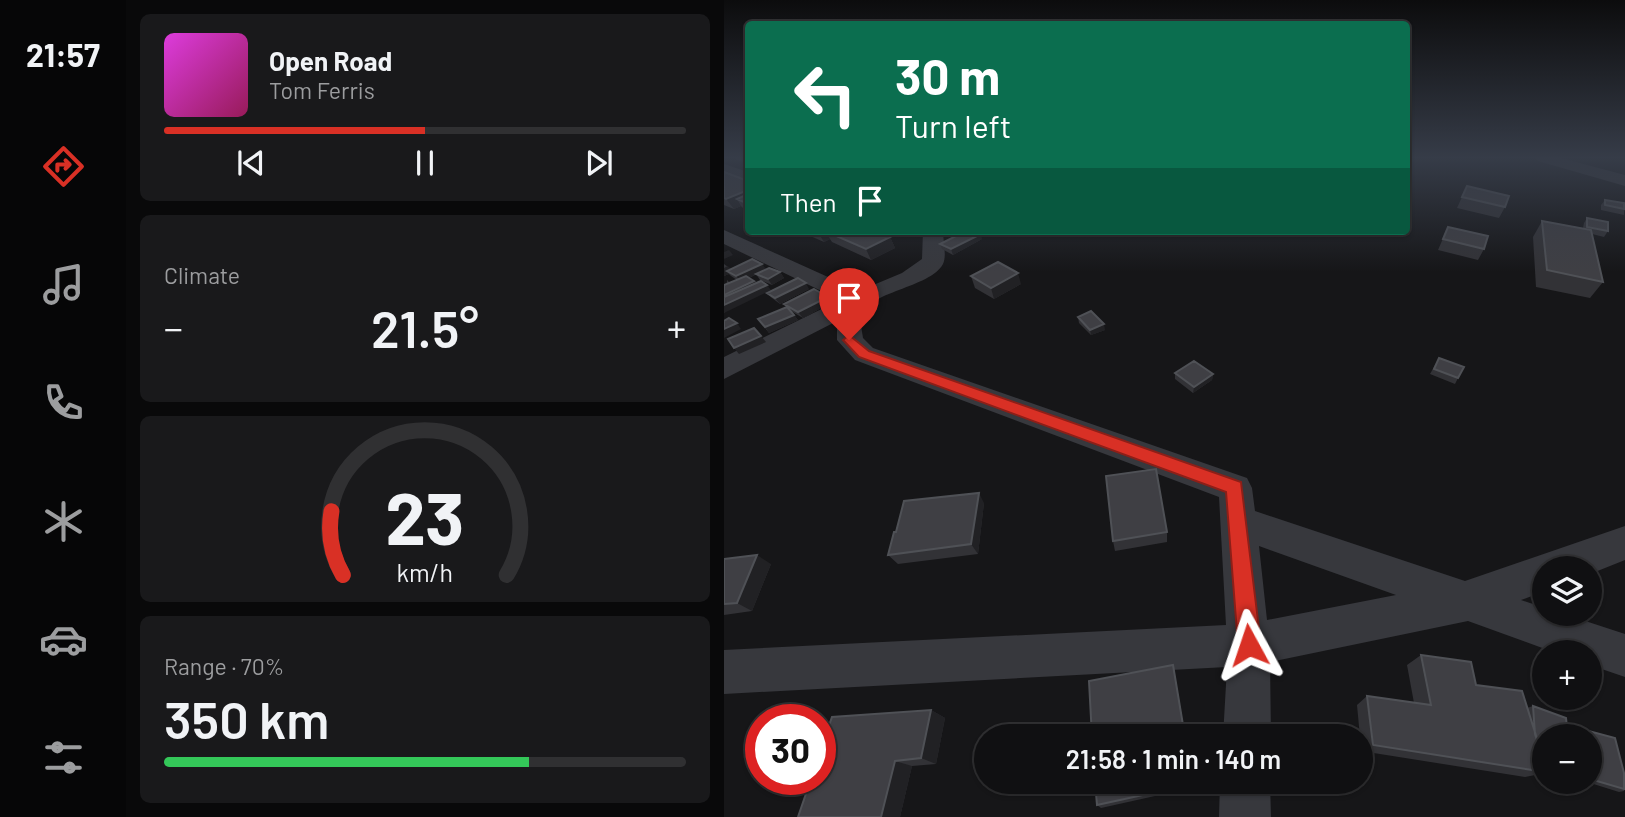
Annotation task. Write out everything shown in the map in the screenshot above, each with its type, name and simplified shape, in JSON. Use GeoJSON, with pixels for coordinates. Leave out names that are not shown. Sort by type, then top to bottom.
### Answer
{"type":"FeatureCollection","features":[{"type":"Feature","properties":{"kind":"street"},"geometry":{"type":"LineString","coordinates":[[724,369],[859,300],[910,278],[933,261],[933,235]]}},
{"type":"Feature","properties":{"kind":"street"},"geometry":{"type":"LineString","coordinates":[[724,236],[859,300]]}},
{"type":"Feature","properties":{"kind":"street"},"geometry":{"type":"LineString","coordinates":[[859,300],[849,315],[849,340],[864,354],[1235,488],[1249,645],[1247,724]]}},
{"type":"Feature","properties":{"kind":"street"},"geometry":{"type":"LineString","coordinates":[[1238,522],[1625,656]]}},
{"type":"Feature","properties":{"kind":"street"},"geometry":{"type":"LineString","coordinates":[[1590,556],[1625,543]]}},
{"type":"Feature","properties":{"kind":"street"},"geometry":{"type":"LineString","coordinates":[[724,672],[1249,645],[1467,601],[1532,577]]}},
{"type":"Feature","properties":{"kind":"street"},"geometry":{"type":"LineString","coordinates":[[1245,794],[1245,817]]}},
{"type":"Feature","properties":{"kind":"building"},"geometry":{"type":"Polygon","coordinates":[[[1462,196],[1509,196],[1505,207],[1462,196]]]}},
{"type":"Feature","properties":{"kind":"building"},"geometry":{"type":"Polygon","coordinates":[[[1605,200],[1624,203],[1624,209],[1605,205],[1605,200]]]}},
{"type":"Feature","properties":{"kind":"building"},"geometry":{"type":"Polygon","coordinates":[[[1587,218],[1608,222],[1608,231],[1587,227],[1587,218]]]}},
{"type":"Feature","properties":{"kind":"building"},"geometry":{"type":"Polygon","coordinates":[[[1542,221],[1591,230],[1603,282],[1547,270],[1542,221]]]}},
{"type":"Feature","properties":{"kind":"building"},"geometry":{"type":"Polygon","coordinates":[[[1448,227],[1488,236],[1484,249],[1443,239],[1448,227]]]}},
{"type":"Feature","properties":{"kind":"building"},"geometry":{"type":"Polygon","coordinates":[[[834,235],[890,237],[866,249],[834,235]]]}},
{"type":"Feature","properties":{"kind":"building"},"geometry":{"type":"Polygon","coordinates":[[[958,235],[979,235],[951,249],[940,244],[958,235]]]}},
{"type":"Feature","properties":{"kind":"building"},"geometry":{"type":"Polygon","coordinates":[[[752,259],[762,264],[736,276],[727,271],[752,259]]]}},
{"type":"Feature","properties":{"kind":"building"},"geometry":{"type":"Polygon","coordinates":[[[998,262],[1018,273],[991,288],[971,276],[998,262]]]}},
{"type":"Feature","properties":{"kind":"building"},"geometry":{"type":"Polygon","coordinates":[[[769,268],[780,272],[768,279],[756,274],[769,268]]]}},
{"type":"Feature","properties":{"kind":"building"},"geometry":{"type":"Polygon","coordinates":[[[746,276],[754,281],[724,295],[724,285],[746,276]]]}},
{"type":"Feature","properties":{"kind":"building"},"geometry":{"type":"Polygon","coordinates":[[[798,278],[806,283],[775,298],[767,293],[798,278]]]}},
{"type":"Feature","properties":{"kind":"building"},"geometry":{"type":"Polygon","coordinates":[[[761,281],[767,285],[724,305],[724,297],[761,281]]]}},
{"type":"Feature","properties":{"kind":"building"},"geometry":{"type":"Polygon","coordinates":[[[814,289],[828,297],[798,312],[784,304],[814,289]]]}},
{"type":"Feature","properties":{"kind":"building"},"geometry":{"type":"Polygon","coordinates":[[[787,307],[794,315],[765,327],[758,319],[787,307]]]}},
{"type":"Feature","properties":{"kind":"building"},"geometry":{"type":"Polygon","coordinates":[[[1091,311],[1104,324],[1090,330],[1078,317],[1091,311]]]}},
{"type":"Feature","properties":{"kind":"building"},"geometry":{"type":"Polygon","coordinates":[[[729,318],[737,323],[724,329],[724,321],[729,318]]]}},
{"type":"Feature","properties":{"kind":"building"},"geometry":{"type":"Polygon","coordinates":[[[754,328],[761,336],[734,348],[728,339],[754,328]]]}},
{"type":"Feature","properties":{"kind":"building"},"geometry":{"type":"Polygon","coordinates":[[[1439,358],[1464,367],[1458,378],[1434,369],[1439,358]]]}},
{"type":"Feature","properties":{"kind":"building"},"geometry":{"type":"Polygon","coordinates":[[[1194,361],[1213,374],[1194,387],[1175,373],[1194,361]]]}},
{"type":"Feature","properties":{"kind":"building"},"geometry":{"type":"Polygon","coordinates":[[[1156,469],[1167,532],[1113,541],[1106,476],[1156,469]]]}},
{"type":"Feature","properties":{"kind":"building"},"geometry":{"type":"Polygon","coordinates":[[[979,493],[971,544],[888,555],[904,501],[979,493]]]}},
{"type":"Feature","properties":{"kind":"building"},"geometry":{"type":"Polygon","coordinates":[[[757,555],[737,603],[724,604],[724,559],[757,555]]]}},
{"type":"Feature","properties":{"kind":"building"},"geometry":{"type":"Polygon","coordinates":[[[1421,655],[1471,662],[1476,685],[1522,691],[1532,724],[1532,770],[1373,745],[1373,724],[1370,724],[1367,696],[1431,705],[1421,655]]]}},
{"type":"Feature","properties":{"kind":"building"},"geometry":{"type":"Polygon","coordinates":[[[1173,665],[1183,724],[1091,724],[1089,681],[1173,665]]]}},
{"type":"Feature","properties":{"kind":"building"},"geometry":{"type":"Polygon","coordinates":[[[931,710],[921,758],[895,761],[881,817],[798,817],[806,795],[836,795],[836,717],[931,710]]]}},
{"type":"Feature","properties":{"kind":"building"},"geometry":{"type":"Polygon","coordinates":[[[1533,710],[1544,710],[1566,718],[1567,724],[1534,724],[1533,710]]]}},
{"type":"Feature","properties":{"kind":"building"},"geometry":{"type":"Polygon","coordinates":[[[1602,735],[1615,738],[1624,773],[1624,789],[1602,783],[1602,735]]]}},
{"type":"Feature","properties":{"kind":"building"},"geometry":{"type":"Polygon","coordinates":[[[1096,794],[1147,794],[1097,805],[1096,794]]]}},
{"type":"Feature","properties":{"kind":"route"},"geometry":{"type":"LineString","coordinates":[[849,340],[864,354],[1235,488],[1249,645]]}}]}
